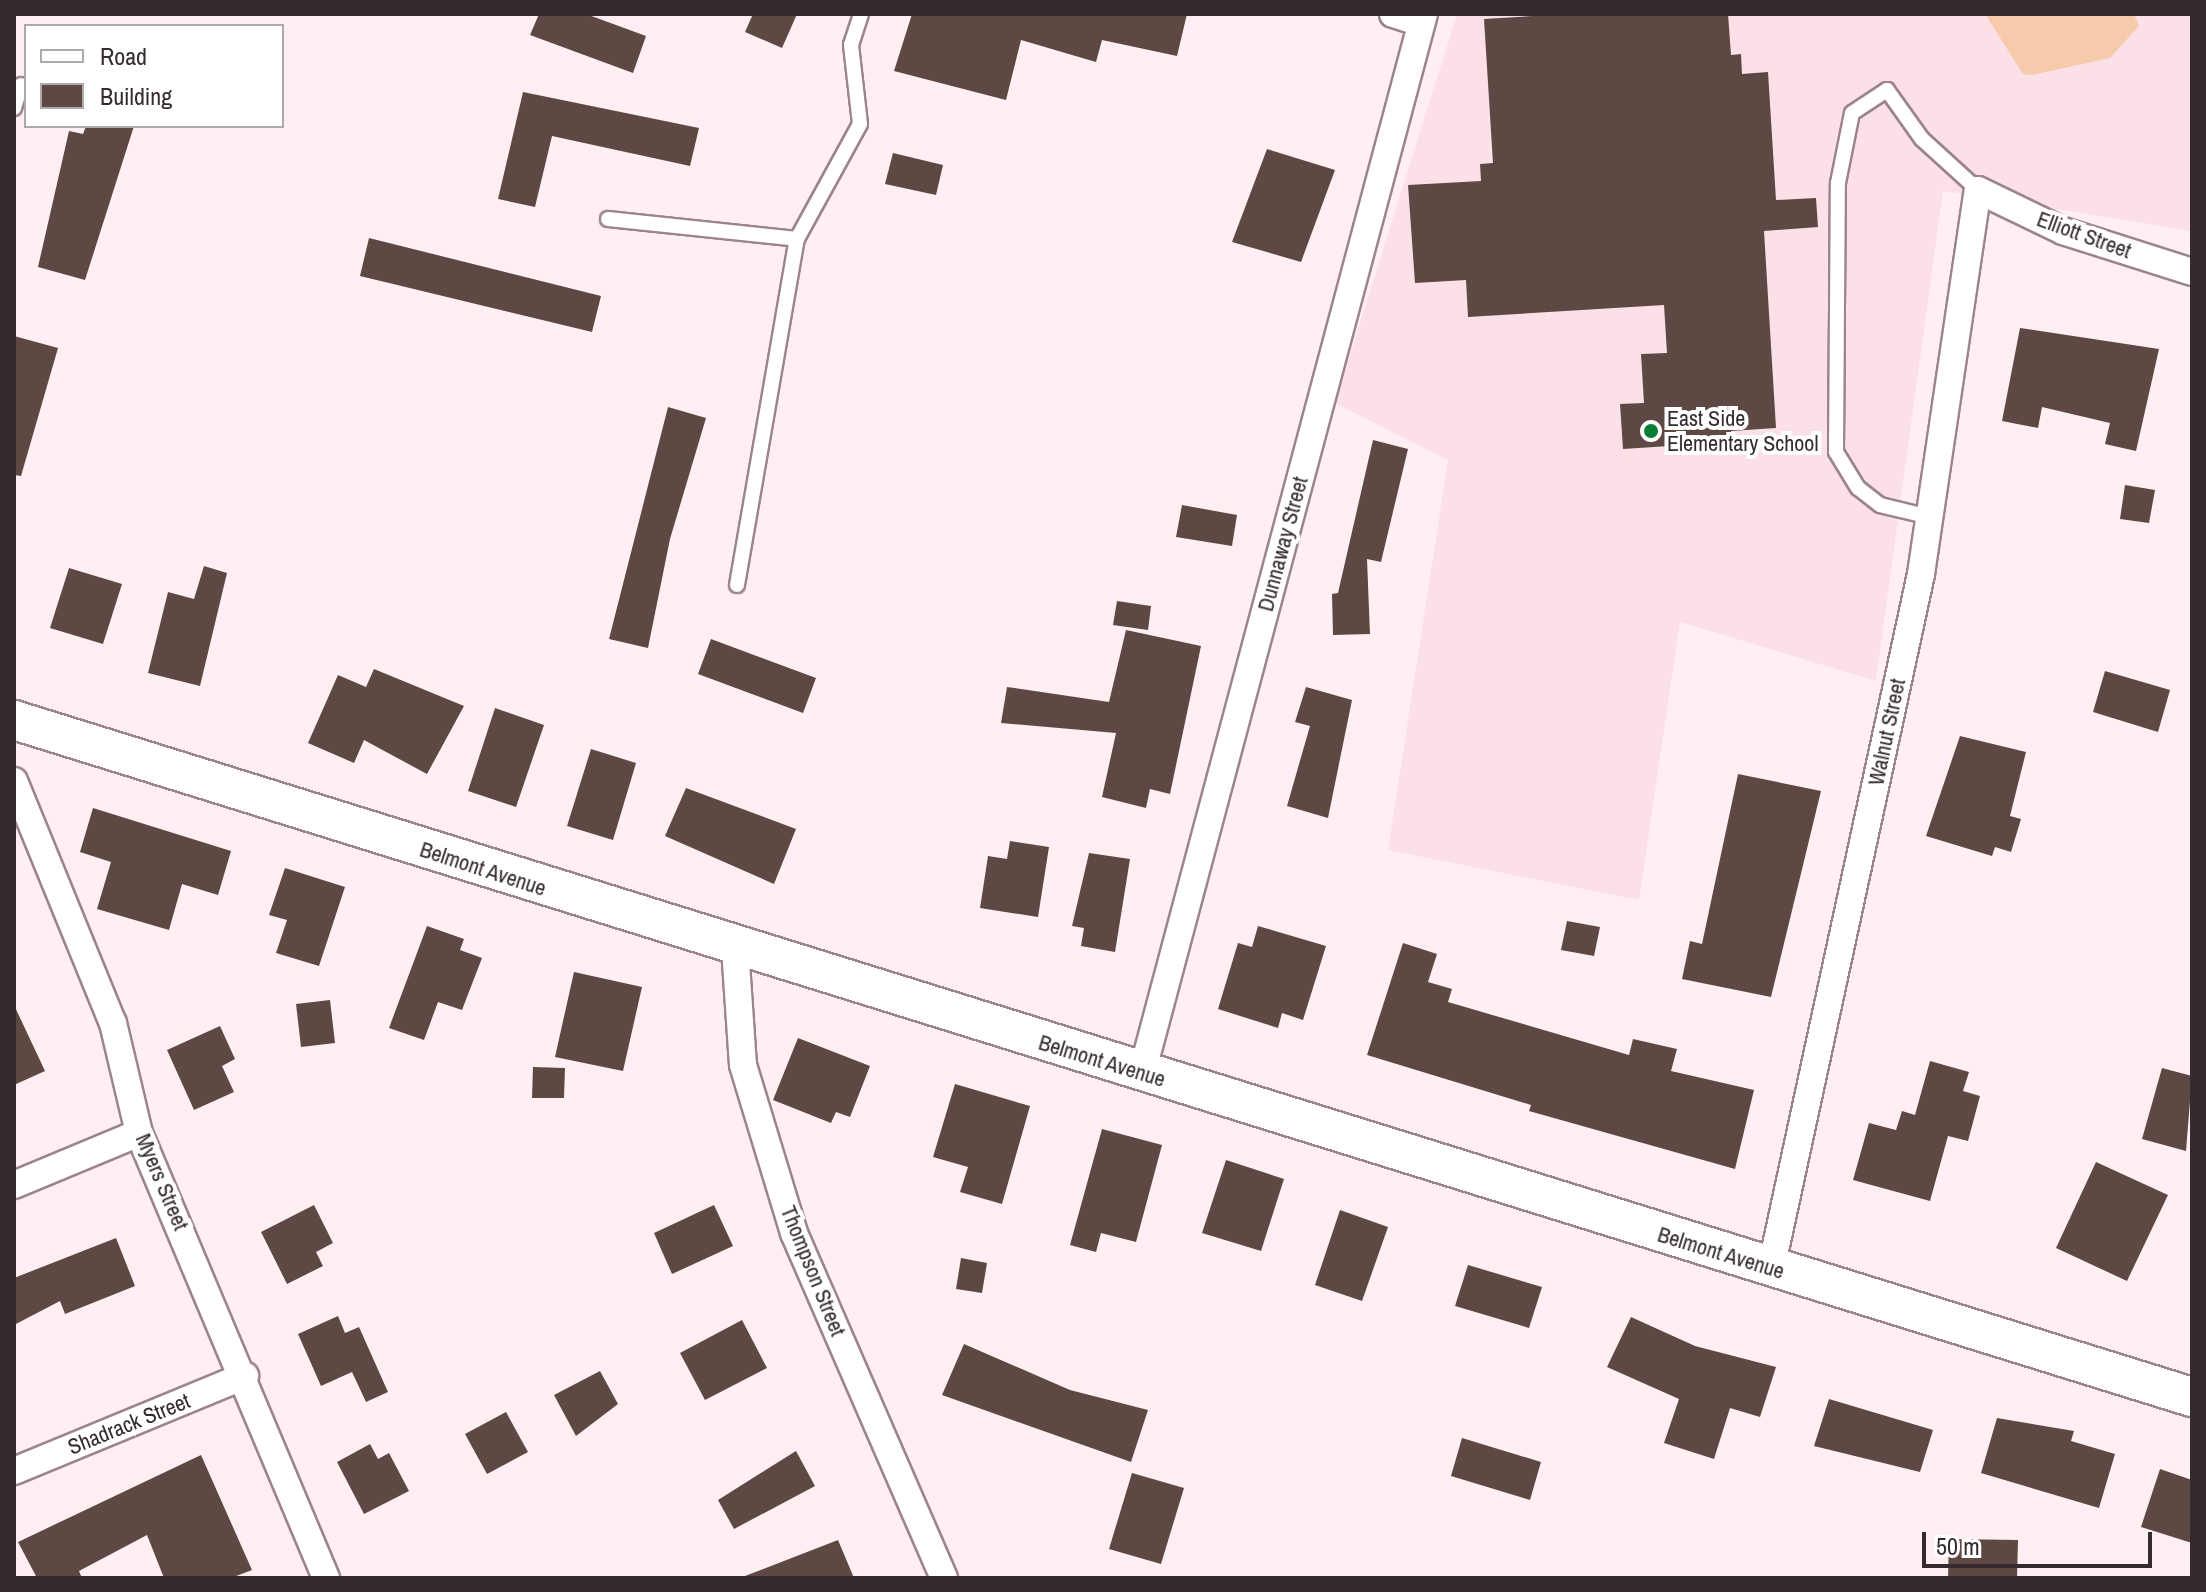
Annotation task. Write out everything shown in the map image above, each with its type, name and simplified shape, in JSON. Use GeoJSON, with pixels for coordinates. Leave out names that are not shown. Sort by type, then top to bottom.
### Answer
{"type":"FeatureCollection","features":[{"type":"Feature","properties":{"kind":"main road","name":"Belmont Avenue"},"geometry":{"type":"LineString","coordinates":[[14,720],[735,948],[2192,1397]]}},
{"type":"Feature","properties":{"kind":"street"},"geometry":{"type":"LineString","coordinates":[[1393,14],[1422,18]]}},
{"type":"Feature","properties":{"kind":"street","name":"Dunnaway Street"},"geometry":{"type":"LineString","coordinates":[[1142,1073],[1422,18]]}},
{"type":"Feature","properties":{"kind":"street","name":"Elliott Street"},"geometry":{"type":"LineString","coordinates":[[1978,190],[2063,231],[2192,272]]}},
{"type":"Feature","properties":{"kind":"street","name":"Walnut Street"},"geometry":{"type":"LineString","coordinates":[[1771,1269],[1930,517],[1978,190]]}},
{"type":"Feature","properties":{"kind":"street","name":"Myers Street"},"geometry":{"type":"LineString","coordinates":[[14,781],[113,1023],[139,1133],[245,1376],[326,1578]]}},
{"type":"Feature","properties":{"kind":"street","name":"Thompson Street"},"geometry":{"type":"LineString","coordinates":[[735,948],[743,1065],[794,1233],[944,1578]]}},
{"type":"Feature","properties":{"kind":"street"},"geometry":{"type":"LineString","coordinates":[[14,1185],[139,1133]]}},
{"type":"Feature","properties":{"kind":"street","name":"Shadrack Street"},"geometry":{"type":"LineString","coordinates":[[14,1471],[245,1376]]}},
{"type":"Feature","properties":{"kind":"lane"},"geometry":{"type":"LineString","coordinates":[[737,585],[797,239],[860,124],[851,45],[861,14]]}},
{"type":"Feature","properties":{"kind":"lane"},"geometry":{"type":"LineString","coordinates":[[14,108],[21,85]]}},
{"type":"Feature","properties":{"kind":"lane"},"geometry":{"type":"LineString","coordinates":[[1930,517],[1880,505],[1858,488],[1836,452],[1838,183],[1852,113],[1887,90],[1922,139],[1978,190]]}},
{"type":"Feature","properties":{"kind":"lane"},"geometry":{"type":"LineString","coordinates":[[608,219],[797,239]]}},
{"type":"Feature","properties":{"kind":"shaded area","name":"East Side Elementary School"},"geometry":{"type":"Polygon","coordinates":[[[1457,14],[2192,14],[2191,231],[1943,191],[1876,681],[1680,622],[1639,900],[1388,850],[1448,460],[1335,403],[1457,14]]]}},
{"type":"Feature","properties":{"kind":"shaded area"},"geometry":{"type":"Polygon","coordinates":[[[1985,14],[2134,14],[2139,26],[2110,58],[2032,75],[2023,74],[1985,14]]]}},
{"type":"Feature","properties":{"kind":"building"},"geometry":{"type":"Polygon","coordinates":[[[539,14],[586,14],[646,36],[633,73],[530,35],[539,14]]]}},
{"type":"Feature","properties":{"kind":"building"},"geometry":{"type":"Polygon","coordinates":[[[753,14],[797,14],[782,48],[745,32],[753,14]]]}},
{"type":"Feature","properties":{"kind":"building"},"geometry":{"type":"Polygon","coordinates":[[[912,14],[1187,14],[1177,56],[1102,40],[1096,62],[1021,40],[1006,100],[894,71],[912,14]]]}},
{"type":"Feature","properties":{"kind":"building"},"geometry":{"type":"Polygon","coordinates":[[[1567,14],[1728,14],[1731,55],[1741,54],[1742,74],[1768,72],[1776,200],[1816,198],[1818,227],[1764,231],[1776,428],[1731,431],[1732,442],[1623,449],[1620,404],[1644,403],[1641,354],[1667,353],[1664,305],[1468,317],[1466,280],[1415,283],[1408,185],[1481,181],[1480,164],[1493,163],[1484,19],[1567,14]]]}},
{"type":"Feature","properties":{"kind":"building"},"geometry":{"type":"Polygon","coordinates":[[[523,92],[699,128],[690,166],[552,136],[535,207],[498,199],[523,92]]]}},
{"type":"Feature","properties":{"kind":"building"},"geometry":{"type":"Polygon","coordinates":[[[85,128],[133,128],[85,280],[38,267],[69,131],[83,134],[85,128]]]}},
{"type":"Feature","properties":{"kind":"building"},"geometry":{"type":"Polygon","coordinates":[[[1267,149],[1335,170],[1301,262],[1232,242],[1267,149]]]}},
{"type":"Feature","properties":{"kind":"building"},"geometry":{"type":"Polygon","coordinates":[[[893,153],[943,165],[936,195],[885,184],[893,153]]]}},
{"type":"Feature","properties":{"kind":"building"},"geometry":{"type":"Polygon","coordinates":[[[369,238],[601,296],[592,332],[360,276],[369,238]]]}},
{"type":"Feature","properties":{"kind":"building"},"geometry":{"type":"Polygon","coordinates":[[[2020,328],[2159,349],[2136,451],[2105,444],[2110,423],[2042,407],[2038,428],[2002,421],[2020,328]]]}},
{"type":"Feature","properties":{"kind":"building"},"geometry":{"type":"Polygon","coordinates":[[[14,336],[58,348],[21,476],[14,475],[14,336]]]}},
{"type":"Feature","properties":{"kind":"building"},"geometry":{"type":"Polygon","coordinates":[[[668,407],[706,418],[670,539],[648,648],[609,639],[668,407]]]}},
{"type":"Feature","properties":{"kind":"building"},"geometry":{"type":"Polygon","coordinates":[[[1373,440],[1408,449],[1381,562],[1367,559],[1370,634],[1333,635],[1332,594],[1338,593],[1373,440]]]}},
{"type":"Feature","properties":{"kind":"building"},"geometry":{"type":"Polygon","coordinates":[[[2125,485],[2155,490],[2149,523],[2120,519],[2125,485]]]}},
{"type":"Feature","properties":{"kind":"building"},"geometry":{"type":"Polygon","coordinates":[[[1182,505],[1237,515],[1232,546],[1176,537],[1182,505]]]}},
{"type":"Feature","properties":{"kind":"building"},"geometry":{"type":"Polygon","coordinates":[[[204,566],[227,573],[200,686],[148,673],[168,592],[194,599],[204,566]]]}},
{"type":"Feature","properties":{"kind":"building"},"geometry":{"type":"Polygon","coordinates":[[[69,568],[122,584],[103,644],[50,628],[69,568]]]}},
{"type":"Feature","properties":{"kind":"building"},"geometry":{"type":"Polygon","coordinates":[[[1117,601],[1151,606],[1148,630],[1113,625],[1117,601]]]}},
{"type":"Feature","properties":{"kind":"building"},"geometry":{"type":"Polygon","coordinates":[[[1126,630],[1201,646],[1170,794],[1150,789],[1146,808],[1102,797],[1116,733],[1001,723],[1007,687],[1109,702],[1126,630]]]}},
{"type":"Feature","properties":{"kind":"building"},"geometry":{"type":"Polygon","coordinates":[[[711,639],[816,678],[803,713],[698,674],[711,639]]]}},
{"type":"Feature","properties":{"kind":"building"},"geometry":{"type":"Polygon","coordinates":[[[374,669],[464,706],[427,774],[364,740],[354,763],[308,743],[338,675],[366,687],[374,669]]]}},
{"type":"Feature","properties":{"kind":"building"},"geometry":{"type":"Polygon","coordinates":[[[2105,671],[2170,690],[2158,732],[2093,712],[2105,671]]]}},
{"type":"Feature","properties":{"kind":"building"},"geometry":{"type":"Polygon","coordinates":[[[1306,687],[1352,700],[1328,818],[1287,806],[1310,726],[1295,722],[1306,687]]]}},
{"type":"Feature","properties":{"kind":"building"},"geometry":{"type":"Polygon","coordinates":[[[495,708],[544,725],[516,807],[468,791],[495,708]]]}},
{"type":"Feature","properties":{"kind":"building"},"geometry":{"type":"Polygon","coordinates":[[[1960,736],[2026,752],[2010,816],[2021,819],[2011,852],[1995,847],[1992,856],[1926,836],[1960,736]]]}},
{"type":"Feature","properties":{"kind":"building"},"geometry":{"type":"Polygon","coordinates":[[[591,749],[636,763],[613,840],[567,826],[591,749]]]}},
{"type":"Feature","properties":{"kind":"building"},"geometry":{"type":"Polygon","coordinates":[[[1738,774],[1821,791],[1771,997],[1682,979],[1690,941],[1702,944],[1738,774]]]}},
{"type":"Feature","properties":{"kind":"building"},"geometry":{"type":"Polygon","coordinates":[[[686,788],[796,829],[774,884],[665,836],[686,788]]]}},
{"type":"Feature","properties":{"kind":"building"},"geometry":{"type":"Polygon","coordinates":[[[93,808],[231,851],[218,895],[182,884],[169,930],[97,909],[111,862],[80,852],[93,808]]]}},
{"type":"Feature","properties":{"kind":"building"},"geometry":{"type":"Polygon","coordinates":[[[1010,841],[1049,847],[1038,917],[980,908],[988,856],[1007,859],[1010,841]]]}},
{"type":"Feature","properties":{"kind":"building"},"geometry":{"type":"Polygon","coordinates":[[[1089,853],[1130,859],[1115,952],[1081,946],[1084,928],[1072,926],[1089,853]]]}},
{"type":"Feature","properties":{"kind":"building"},"geometry":{"type":"Polygon","coordinates":[[[285,868],[345,887],[319,966],[276,953],[287,920],[269,915],[285,868]]]}},
{"type":"Feature","properties":{"kind":"building"},"geometry":{"type":"Polygon","coordinates":[[[1567,921],[1600,927],[1594,956],[1561,950],[1567,921]]]}},
{"type":"Feature","properties":{"kind":"building"},"geometry":{"type":"Polygon","coordinates":[[[427,926],[464,939],[460,950],[482,958],[462,1010],[438,1002],[424,1040],[389,1028],[427,926]]]}},
{"type":"Feature","properties":{"kind":"building"},"geometry":{"type":"Polygon","coordinates":[[[1258,926],[1326,946],[1303,1020],[1282,1013],[1278,1028],[1218,1009],[1238,943],[1252,947],[1258,926]]]}},
{"type":"Feature","properties":{"kind":"building"},"geometry":{"type":"Polygon","coordinates":[[[1403,943],[1437,954],[1428,982],[1452,989],[1448,1002],[1629,1055],[1633,1039],[1677,1049],[1671,1071],[1754,1090],[1735,1169],[1529,1111],[1531,1105],[1367,1055],[1403,943]]]}},
{"type":"Feature","properties":{"kind":"building"},"geometry":{"type":"Polygon","coordinates":[[[574,972],[642,987],[623,1071],[555,1057],[574,972]]]}},
{"type":"Feature","properties":{"kind":"building"},"geometry":{"type":"Polygon","coordinates":[[[330,1000],[335,1043],[301,1047],[296,1004],[330,1000]]]}},
{"type":"Feature","properties":{"kind":"building"},"geometry":{"type":"Polygon","coordinates":[[[14,1005],[45,1071],[14,1085],[14,1005]]]}},
{"type":"Feature","properties":{"kind":"building"},"geometry":{"type":"Polygon","coordinates":[[[220,1026],[235,1059],[222,1066],[234,1092],[194,1110],[167,1050],[220,1026]]]}},
{"type":"Feature","properties":{"kind":"building"},"geometry":{"type":"Polygon","coordinates":[[[798,1038],[870,1066],[850,1117],[836,1112],[831,1123],[773,1100],[798,1038]]]}},
{"type":"Feature","properties":{"kind":"building"},"geometry":{"type":"Polygon","coordinates":[[[1930,1061],[1969,1072],[1963,1091],[1980,1096],[1968,1141],[1948,1136],[1930,1201],[1853,1180],[1869,1123],[1896,1130],[1902,1111],[1915,1115],[1930,1061]]]}},
{"type":"Feature","properties":{"kind":"building"},"geometry":{"type":"Polygon","coordinates":[[[533,1067],[565,1068],[564,1098],[532,1098],[533,1067]]]}},
{"type":"Feature","properties":{"kind":"building"},"geometry":{"type":"Polygon","coordinates":[[[2162,1068],[2192,1076],[2186,1151],[2142,1139],[2162,1068]]]}},
{"type":"Feature","properties":{"kind":"building"},"geometry":{"type":"Polygon","coordinates":[[[955,1084],[1030,1106],[1002,1204],[960,1192],[968,1167],[933,1157],[955,1084]]]}},
{"type":"Feature","properties":{"kind":"building"},"geometry":{"type":"Polygon","coordinates":[[[1102,1129],[1162,1145],[1136,1242],[1101,1233],[1096,1252],[1070,1245],[1102,1129]]]}},
{"type":"Feature","properties":{"kind":"building"},"geometry":{"type":"Polygon","coordinates":[[[1226,1160],[1284,1179],[1261,1251],[1202,1233],[1226,1160]]]}},
{"type":"Feature","properties":{"kind":"building"},"geometry":{"type":"Polygon","coordinates":[[[2096,1162],[2168,1195],[2127,1281],[2056,1248],[2096,1162]]]}},
{"type":"Feature","properties":{"kind":"building"},"geometry":{"type":"Polygon","coordinates":[[[314,1205],[333,1243],[316,1252],[323,1266],[287,1284],[261,1232],[314,1205]]]}},
{"type":"Feature","properties":{"kind":"building"},"geometry":{"type":"Polygon","coordinates":[[[714,1205],[733,1246],[672,1274],[654,1233],[714,1205]]]}},
{"type":"Feature","properties":{"kind":"building"},"geometry":{"type":"Polygon","coordinates":[[[1340,1210],[1388,1227],[1362,1301],[1315,1285],[1340,1210]]]}},
{"type":"Feature","properties":{"kind":"building"},"geometry":{"type":"Polygon","coordinates":[[[116,1238],[135,1286],[65,1314],[60,1301],[14,1325],[14,1278],[116,1238]]]}},
{"type":"Feature","properties":{"kind":"building"},"geometry":{"type":"Polygon","coordinates":[[[961,1258],[987,1263],[982,1293],[956,1289],[961,1258]]]}},
{"type":"Feature","properties":{"kind":"building"},"geometry":{"type":"Polygon","coordinates":[[[1468,1265],[1542,1287],[1529,1328],[1455,1306],[1468,1265]]]}},
{"type":"Feature","properties":{"kind":"building"},"geometry":{"type":"Polygon","coordinates":[[[338,1316],[345,1333],[359,1327],[388,1392],[366,1402],[352,1372],[321,1386],[298,1334],[338,1316]]]}},
{"type":"Feature","properties":{"kind":"building"},"geometry":{"type":"Polygon","coordinates":[[[1631,1317],[1695,1346],[1776,1367],[1760,1417],[1730,1408],[1714,1459],[1664,1443],[1679,1399],[1607,1367],[1631,1317]]]}},
{"type":"Feature","properties":{"kind":"building"},"geometry":{"type":"Polygon","coordinates":[[[742,1320],[767,1368],[705,1400],[680,1353],[742,1320]]]}},
{"type":"Feature","properties":{"kind":"building"},"geometry":{"type":"Polygon","coordinates":[[[964,1344],[1070,1390],[1148,1410],[1131,1462],[942,1395],[964,1344]]]}},
{"type":"Feature","properties":{"kind":"building"},"geometry":{"type":"Polygon","coordinates":[[[600,1371],[618,1404],[576,1436],[554,1395],[600,1371]]]}},
{"type":"Feature","properties":{"kind":"building"},"geometry":{"type":"Polygon","coordinates":[[[1829,1399],[1933,1430],[1920,1472],[1814,1446],[1829,1399]]]}},
{"type":"Feature","properties":{"kind":"building"},"geometry":{"type":"Polygon","coordinates":[[[506,1412],[528,1452],[487,1474],[465,1434],[506,1412]]]}},
{"type":"Feature","properties":{"kind":"building"},"geometry":{"type":"Polygon","coordinates":[[[1997,1418],[2074,1431],[2071,1441],[2115,1454],[2099,1508],[1981,1473],[1997,1418]]]}},
{"type":"Feature","properties":{"kind":"building"},"geometry":{"type":"Polygon","coordinates":[[[1462,1438],[1541,1462],[1530,1500],[1451,1476],[1462,1438]]]}},
{"type":"Feature","properties":{"kind":"building"},"geometry":{"type":"Polygon","coordinates":[[[370,1444],[378,1459],[389,1453],[409,1491],[364,1514],[337,1462],[370,1444]]]}},
{"type":"Feature","properties":{"kind":"building"},"geometry":{"type":"Polygon","coordinates":[[[796,1451],[815,1486],[734,1529],[718,1500],[796,1451]]]}},
{"type":"Feature","properties":{"kind":"building"},"geometry":{"type":"Polygon","coordinates":[[[201,1455],[252,1570],[231,1578],[164,1578],[147,1535],[79,1571],[82,1578],[37,1578],[18,1542],[201,1455]]]}},
{"type":"Feature","properties":{"kind":"building"},"geometry":{"type":"Polygon","coordinates":[[[2160,1469],[2192,1480],[2192,1543],[2141,1527],[2160,1469]]]}},
{"type":"Feature","properties":{"kind":"building"},"geometry":{"type":"Polygon","coordinates":[[[1132,1473],[1184,1488],[1161,1564],[1109,1549],[1132,1473]]]}},
{"type":"Feature","properties":{"kind":"building"},"geometry":{"type":"Polygon","coordinates":[[[1949,1539],[2018,1540],[2017,1578],[1948,1578],[1949,1539]]]}},
{"type":"Feature","properties":{"kind":"building"},"geometry":{"type":"Polygon","coordinates":[[[838,1540],[854,1578],[745,1578],[745,1576],[838,1540]]]}},
{"type":"Feature","properties":{"kind":"place","name":"East Side Elementary School"},"geometry":{"type":"Point","coordinates":[1651,431]}}]}
